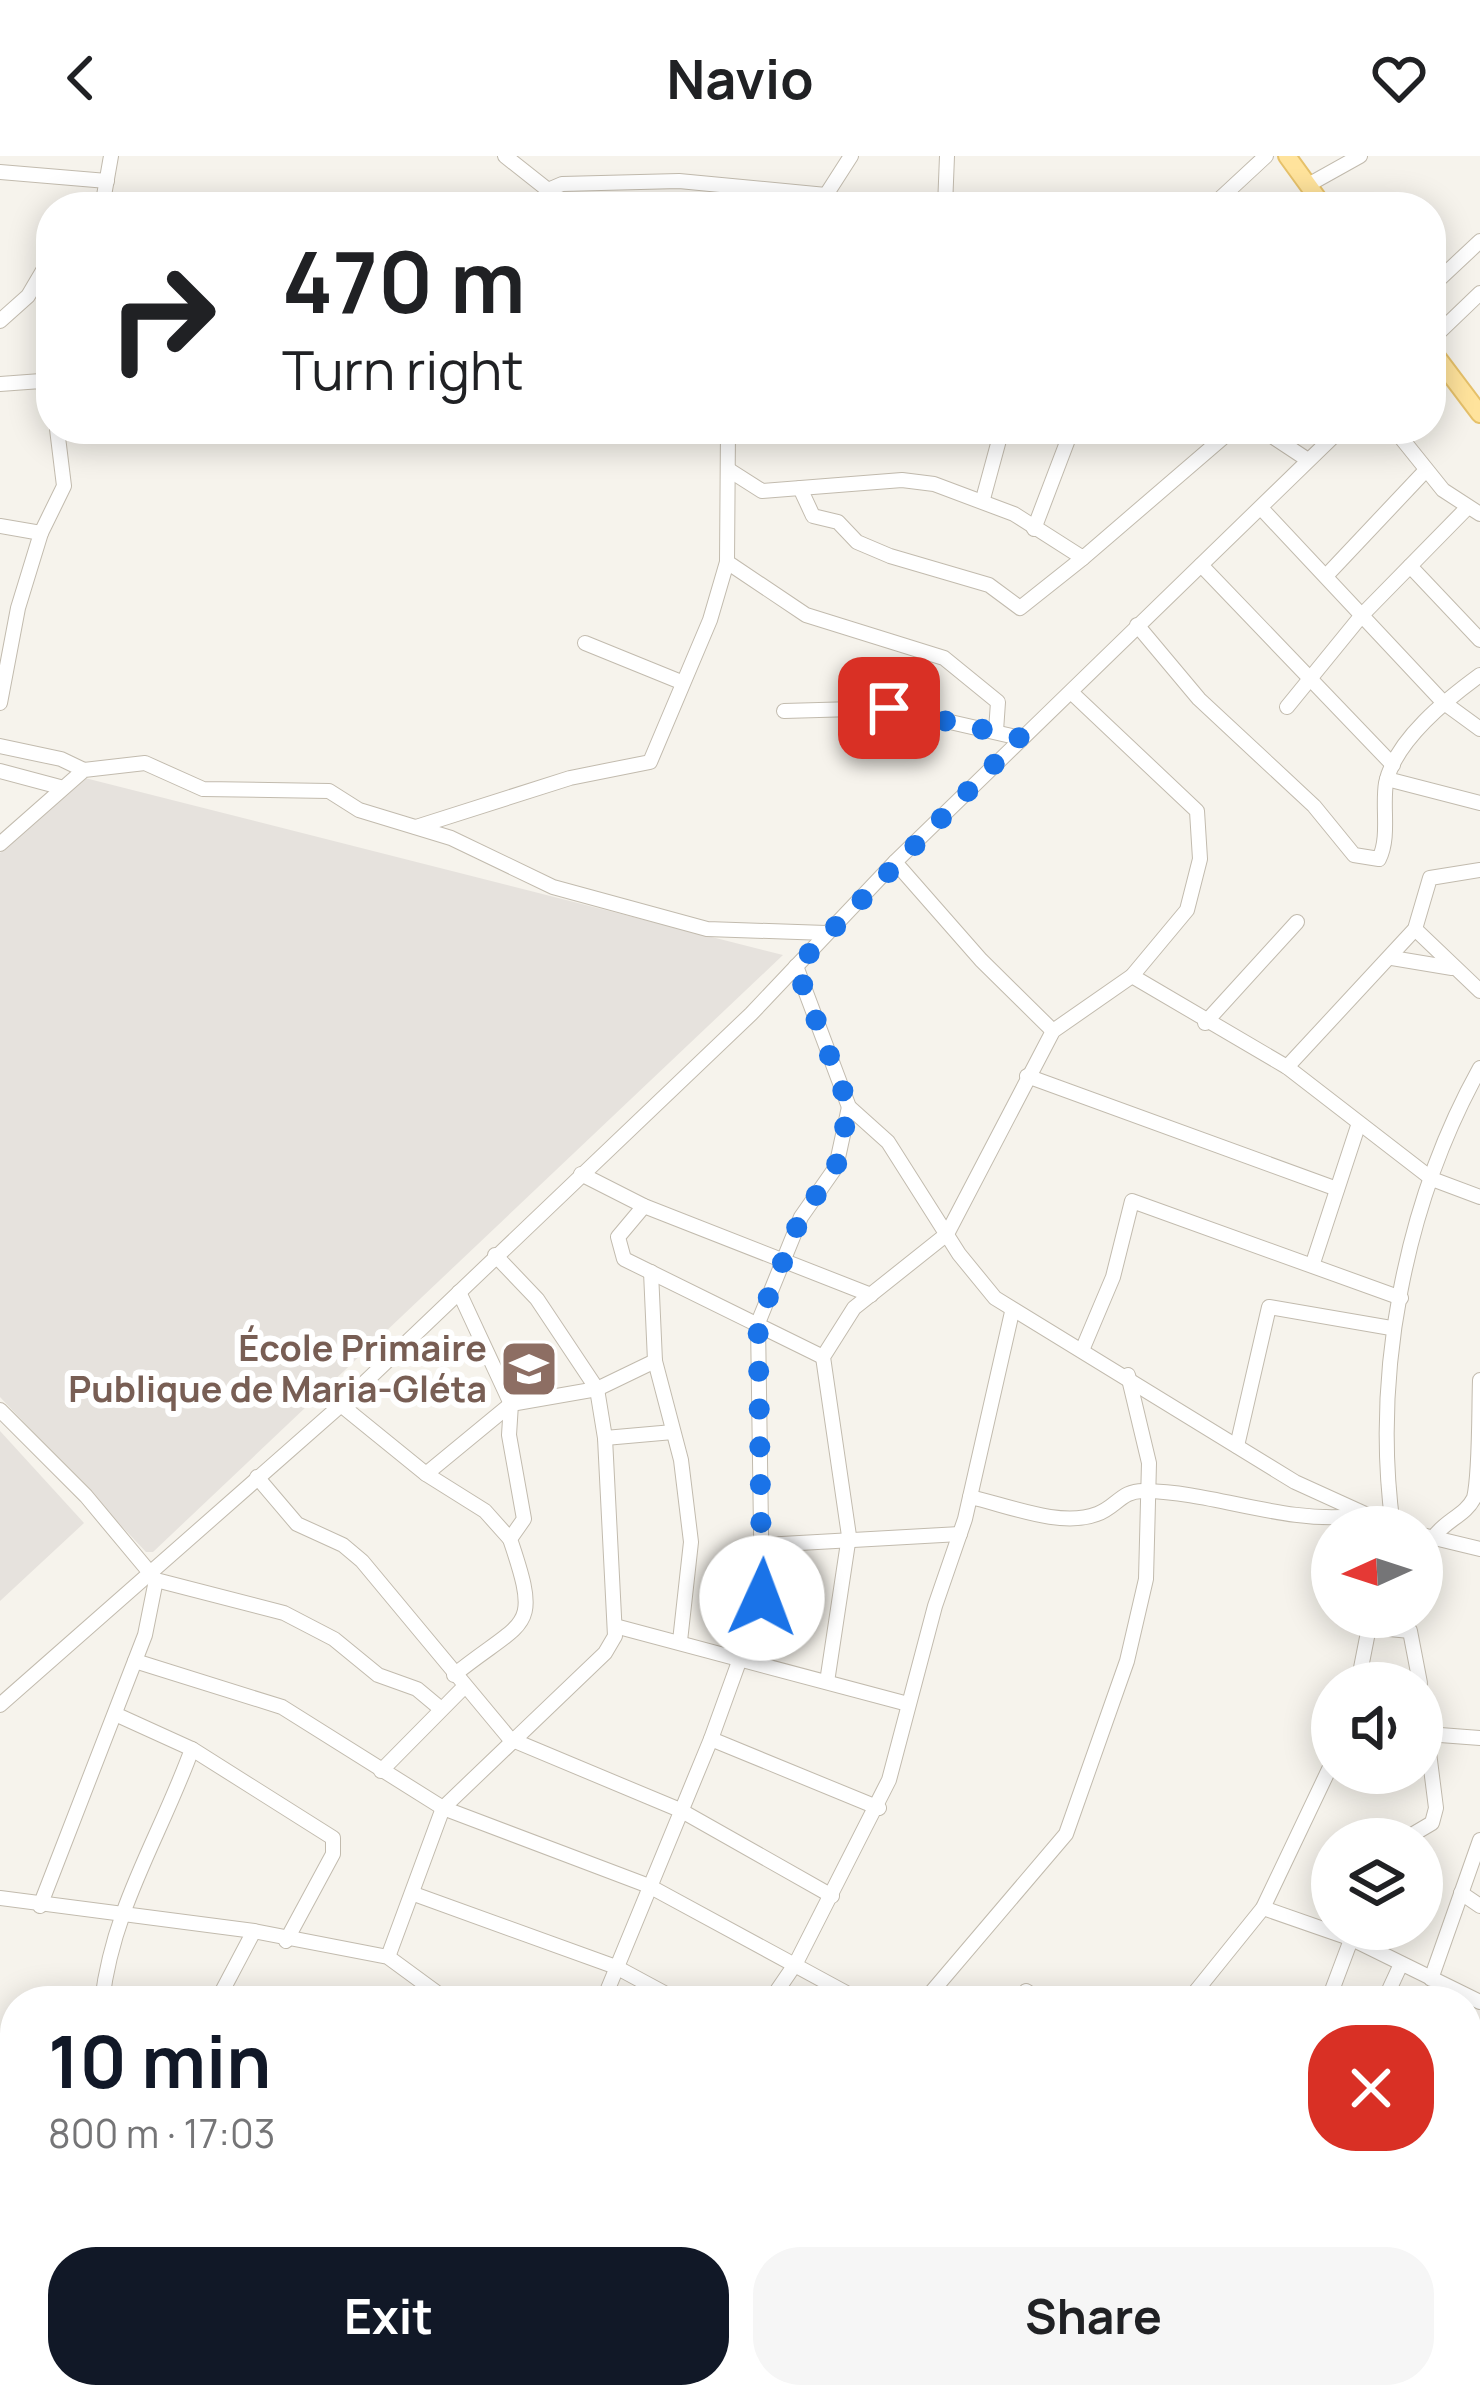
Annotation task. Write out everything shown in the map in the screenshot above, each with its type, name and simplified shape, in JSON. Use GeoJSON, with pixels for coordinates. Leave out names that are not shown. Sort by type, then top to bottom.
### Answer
{"type":"FeatureCollection","features":[{"type":"Feature","properties":{"kind":"main road"},"geometry":{"type":"LineString","coordinates":[[1287,156],[1313,192]]}},
{"type":"Feature","properties":{"kind":"main road"},"geometry":{"type":"LineString","coordinates":[[1446,365],[1479,410]]}},
{"type":"Feature","properties":{"kind":"street"},"geometry":{"type":"LineString","coordinates":[[105,192],[111,156]]}},
{"type":"Feature","properties":{"kind":"street"},"geometry":{"type":"LineString","coordinates":[[505,156],[548,190],[562,184],[680,181],[758,192]]}},
{"type":"Feature","properties":{"kind":"street"},"geometry":{"type":"LineString","coordinates":[[827,192],[851,156]]}},
{"type":"Feature","properties":{"kind":"street"},"geometry":{"type":"LineString","coordinates":[[946,192],[947,156]]}},
{"type":"Feature","properties":{"kind":"street"},"geometry":{"type":"LineString","coordinates":[[1227,192],[1266,156]]}},
{"type":"Feature","properties":{"kind":"street"},"geometry":{"type":"LineString","coordinates":[[1308,184],[1360,156]]}},
{"type":"Feature","properties":{"kind":"street"},"geometry":{"type":"LineString","coordinates":[[0,172],[107,181]]}},
{"type":"Feature","properties":{"kind":"street"},"geometry":{"type":"LineString","coordinates":[[1446,273],[1480,242]]}},
{"type":"Feature","properties":{"kind":"street"},"geometry":{"type":"LineString","coordinates":[[0,321],[36,282]]}},
{"type":"Feature","properties":{"kind":"street"},"geometry":{"type":"LineString","coordinates":[[1446,329],[1480,293]]}},
{"type":"Feature","properties":{"kind":"street"},"geometry":{"type":"LineString","coordinates":[[0,384],[36,381]]}},
{"type":"Feature","properties":{"kind":"street"},"geometry":{"type":"LineString","coordinates":[[0,703],[7,642],[41,532],[64,486],[59,444]]}},
{"type":"Feature","properties":{"kind":"street"},"geometry":{"type":"LineString","coordinates":[[416,826],[570,778],[650,762],[710,620],[727,562],[728,444]]}},
{"type":"Feature","properties":{"kind":"street"},"geometry":{"type":"LineString","coordinates":[[982,499],[998,444]]}},
{"type":"Feature","properties":{"kind":"street"},"geometry":{"type":"LineString","coordinates":[[1034,529],[1066,444]]}},
{"type":"Feature","properties":{"kind":"street"},"geometry":{"type":"LineString","coordinates":[[800,488],[813,516],[838,522],[857,542],[989,585],[1020,608],[1216,444]]}},
{"type":"Feature","properties":{"kind":"street"},"geometry":{"type":"LineString","coordinates":[[1284,444],[1308,460]]}},
{"type":"Feature","properties":{"kind":"street"},"geometry":{"type":"LineString","coordinates":[[0,1705],[154,1576],[256,1477],[340,1405],[796,967],[1020,738],[1072,693],[1325,444]]}},
{"type":"Feature","properties":{"kind":"street"},"geometry":{"type":"LineString","coordinates":[[1287,707],[1362,615],[1409,566],[1473,512],[1426,470],[1406,444]]}},
{"type":"Feature","properties":{"kind":"street"},"geometry":{"type":"LineString","coordinates":[[729,470],[762,491]]}},
{"type":"Feature","properties":{"kind":"street"},"geometry":{"type":"LineString","coordinates":[[1326,576],[1426,470]]}},
{"type":"Feature","properties":{"kind":"street"},"geometry":{"type":"LineString","coordinates":[[731,504],[762,491],[902,480],[982,499],[1083,558]]}},
{"type":"Feature","properties":{"kind":"street"},"geometry":{"type":"LineString","coordinates":[[1261,508],[1443,702],[1480,729]]}},
{"type":"Feature","properties":{"kind":"street"},"geometry":{"type":"LineString","coordinates":[[0,526],[41,532]]}},
{"type":"Feature","properties":{"kind":"street"},"geometry":{"type":"LineString","coordinates":[[727,562],[806,615],[944,658],[998,702],[996,731]]}},
{"type":"Feature","properties":{"kind":"street"},"geometry":{"type":"LineString","coordinates":[[1201,565],[1390,772],[1480,803]]}},
{"type":"Feature","properties":{"kind":"street"},"geometry":{"type":"LineString","coordinates":[[1409,566],[1480,640]]}},
{"type":"Feature","properties":{"kind":"street"},"geometry":{"type":"LineString","coordinates":[[1137,626],[1199,699],[1314,806],[1354,855],[1369,861],[1378,859],[1384,848],[1390,772],[1443,702],[1480,675]]}},
{"type":"Feature","properties":{"kind":"street"},"geometry":{"type":"LineString","coordinates":[[585,643],[681,682]]}},
{"type":"Feature","properties":{"kind":"street"},"geometry":{"type":"LineString","coordinates":[[827,1682],[849,1536],[823,1357],[842,1321],[947,1234],[1053,1031],[1132,976],[1187,910],[1200,859],[1201,820],[1072,693]]}},
{"type":"Feature","properties":{"kind":"street"},"geometry":{"type":"LineString","coordinates":[[784,711],[889,708],[1020,738]]}},
{"type":"Feature","properties":{"kind":"street"},"geometry":{"type":"LineString","coordinates":[[0,746],[61,759],[84,770]]}},
{"type":"Feature","properties":{"kind":"street"},"geometry":{"type":"LineString","coordinates":[[0,844],[84,770],[145,763],[203,789],[324,790],[359,810],[416,826],[553,887],[707,929],[826,933]]}},
{"type":"Feature","properties":{"kind":"street"},"geometry":{"type":"LineString","coordinates":[[0,771],[60,787]]}},
{"type":"Feature","properties":{"kind":"street"},"geometry":{"type":"LineString","coordinates":[[895,862],[981,960],[1053,1031]]}},
{"type":"Feature","properties":{"kind":"street"},"geometry":{"type":"LineString","coordinates":[[1287,1067],[1415,929],[1430,878],[1480,870]]}},
{"type":"Feature","properties":{"kind":"street"},"geometry":{"type":"LineString","coordinates":[[1204,1023],[1297,922]]}},
{"type":"Feature","properties":{"kind":"street"},"geometry":{"type":"LineString","coordinates":[[1415,929],[1480,991]]}},
{"type":"Feature","properties":{"kind":"street"},"geometry":{"type":"LineString","coordinates":[[1392,958],[1452,968]]}},
{"type":"Feature","properties":{"kind":"street"},"geometry":{"type":"LineString","coordinates":[[796,967],[849,1107],[888,1142],[979,1282],[1012,1312],[1083,1348],[1342,1506]]}},
{"type":"Feature","properties":{"kind":"street"},"geometry":{"type":"LineString","coordinates":[[1132,976],[1204,1023],[1287,1067],[1432,1179],[1480,1197]]}},
{"type":"Feature","properties":{"kind":"street"},"geometry":{"type":"LineString","coordinates":[[1391,1506],[1386,1447],[1391,1328],[1432,1179],[1480,1068]]}},
{"type":"Feature","properties":{"kind":"street"},"geometry":{"type":"LineString","coordinates":[[1027,1076],[1337,1190]]}},
{"type":"Feature","properties":{"kind":"street"},"geometry":{"type":"LineString","coordinates":[[609,1986],[743,1658],[762,1598],[758,1323],[820,1185],[836,1167],[849,1107]]}},
{"type":"Feature","properties":{"kind":"street"},"geometry":{"type":"LineString","coordinates":[[1313,1262],[1358,1126]]}},
{"type":"Feature","properties":{"kind":"street"},"geometry":{"type":"LineString","coordinates":[[581,1174],[644,1206],[871,1295]]}},
{"type":"Feature","properties":{"kind":"street"},"geometry":{"type":"LineString","coordinates":[[1083,1348],[1112,1277],[1132,1201],[1313,1262],[1401,1298]]}},
{"type":"Feature","properties":{"kind":"street"},"geometry":{"type":"LineString","coordinates":[[644,1206],[616,1242],[624,1259],[823,1357]]}},
{"type":"Feature","properties":{"kind":"street"},"geometry":{"type":"LineString","coordinates":[[388,1957],[443,1808],[605,1653],[615,1626],[605,1438],[597,1389],[537,1299],[495,1255]]}},
{"type":"Feature","properties":{"kind":"street"},"geometry":{"type":"LineString","coordinates":[[651,1272],[655,1360],[673,1432],[691,1542],[680,1641]]}},
{"type":"Feature","properties":{"kind":"street"},"geometry":{"type":"LineString","coordinates":[[458,1292],[511,1404],[509,1435],[524,1519],[510,1539]]}},
{"type":"Feature","properties":{"kind":"street"},"geometry":{"type":"LineString","coordinates":[[1237,1446],[1269,1307],[1391,1328]]}},
{"type":"Feature","properties":{"kind":"street"},"geometry":{"type":"LineString","coordinates":[[780,1986],[879,1808],[970,1497],[1012,1312]]}},
{"type":"Feature","properties":{"kind":"street"},"geometry":{"type":"LineString","coordinates":[[426,1474],[511,1404],[597,1389],[655,1360]]}},
{"type":"Feature","properties":{"kind":"street"},"geometry":{"type":"LineString","coordinates":[[937,1986],[1070,1826],[1141,1613],[1146,1439],[1128,1375]]}},
{"type":"Feature","properties":{"kind":"street"},"geometry":{"type":"LineString","coordinates":[[1443,1522],[1474,1498],[1480,1380]]}},
{"type":"Feature","properties":{"kind":"street"},"geometry":{"type":"LineString","coordinates":[[340,1405],[426,1474],[484,1511],[510,1539],[528,1593],[528,1614],[459,1681],[441,1709],[381,1771]]}},
{"type":"Feature","properties":{"kind":"street"},"geometry":{"type":"LineString","coordinates":[[0,1410],[154,1576],[284,1613],[334,1640],[378,1675],[417,1688],[441,1709]]}},
{"type":"Feature","properties":{"kind":"street"},"geometry":{"type":"LineString","coordinates":[[605,1438],[673,1432]]}},
{"type":"Feature","properties":{"kind":"street"},"geometry":{"type":"LineString","coordinates":[[256,1477],[297,1524],[352,1552],[510,1739],[680,1810],[832,1896]]}},
{"type":"Feature","properties":{"kind":"street"},"geometry":{"type":"LineString","coordinates":[[970,1497],[1083,1516],[1102,1512],[1122,1494],[1146,1491],[1269,1511],[1311,1513]]}},
{"type":"Feature","properties":{"kind":"street"},"geometry":{"type":"LineString","coordinates":[[764,1545],[849,1536],[960,1534]]}},
{"type":"Feature","properties":{"kind":"street"},"geometry":{"type":"LineString","coordinates":[[1443,1541],[1480,1550]]}},
{"type":"Feature","properties":{"kind":"street"},"geometry":{"type":"LineString","coordinates":[[40,1906],[154,1607],[154,1576]]}},
{"type":"Feature","properties":{"kind":"street"},"geometry":{"type":"LineString","coordinates":[[615,1626],[908,1704]]}},
{"type":"Feature","properties":{"kind":"street"},"geometry":{"type":"LineString","coordinates":[[135,1661],[264,1698],[443,1808],[649,1886],[835,1986]]}},
{"type":"Feature","properties":{"kind":"street"},"geometry":{"type":"LineString","coordinates":[[115,1714],[192,1749],[336,1844],[286,1941]]}},
{"type":"Feature","properties":{"kind":"street"},"geometry":{"type":"LineString","coordinates":[[1443,1735],[1480,1738]]}},
{"type":"Feature","properties":{"kind":"street"},"geometry":{"type":"LineString","coordinates":[[711,1739],[879,1808]]}},
{"type":"Feature","properties":{"kind":"street"},"geometry":{"type":"LineString","coordinates":[[105,1986],[118,1916],[166,1819],[192,1749]]}},
{"type":"Feature","properties":{"kind":"street"},"geometry":{"type":"LineString","coordinates":[[1200,1986],[1263,1908],[1317,1794]]}},
{"type":"Feature","properties":{"kind":"street"},"geometry":{"type":"LineString","coordinates":[[1431,1979],[1480,1840]]}},
{"type":"Feature","properties":{"kind":"street"},"geometry":{"type":"LineString","coordinates":[[1461,1893],[1480,1906]]}},
{"type":"Feature","properties":{"kind":"street"},"geometry":{"type":"LineString","coordinates":[[414,1894],[616,1967],[651,1986]]}},
{"type":"Feature","properties":{"kind":"street"},"geometry":{"type":"LineString","coordinates":[[0,1898],[254,1931],[286,1941],[388,1957],[426,1986]]}},
{"type":"Feature","properties":{"kind":"street"},"geometry":{"type":"LineString","coordinates":[[1263,1908],[1311,1922]]}},
{"type":"Feature","properties":{"kind":"street"},"geometry":{"type":"LineString","coordinates":[[226,1986],[254,1931]]}},
{"type":"Feature","properties":{"kind":"street"},"geometry":{"type":"LineString","coordinates":[[1334,1986],[1348,1950]]}},
{"type":"Feature","properties":{"kind":"street"},"geometry":{"type":"LineString","coordinates":[[1379,1950],[1439,1986]]}},
{"type":"Feature","properties":{"kind":"street"},"geometry":{"type":"LineString","coordinates":[[1391,1986],[1401,1964]]}},
{"type":"Feature","properties":{"kind":"shaded area"},"geometry":{"type":"Polygon","coordinates":[[[81,777],[783,955],[153,1552],[146,1552],[0,1397],[0,853],[81,777]]]}},
{"type":"Feature","properties":{"kind":"shaded area"},"geometry":{"type":"Polygon","coordinates":[[[0,1431],[84,1523],[0,1601],[0,1431]]]}},
{"type":"Feature","properties":{"kind":"place","name":"École Primaire Publique de Maria-Gléta"},"geometry":{"type":"Point","coordinates":[529,1369]}},
{"type":"Feature","properties":{"kind":"route"},"geometry":{"type":"LineString","coordinates":[[762,1598],[758,1323],[801,1217],[836,1167],[849,1107],[829,1065],[796,967],[1020,738],[962,721],[889,708]]}}]}
